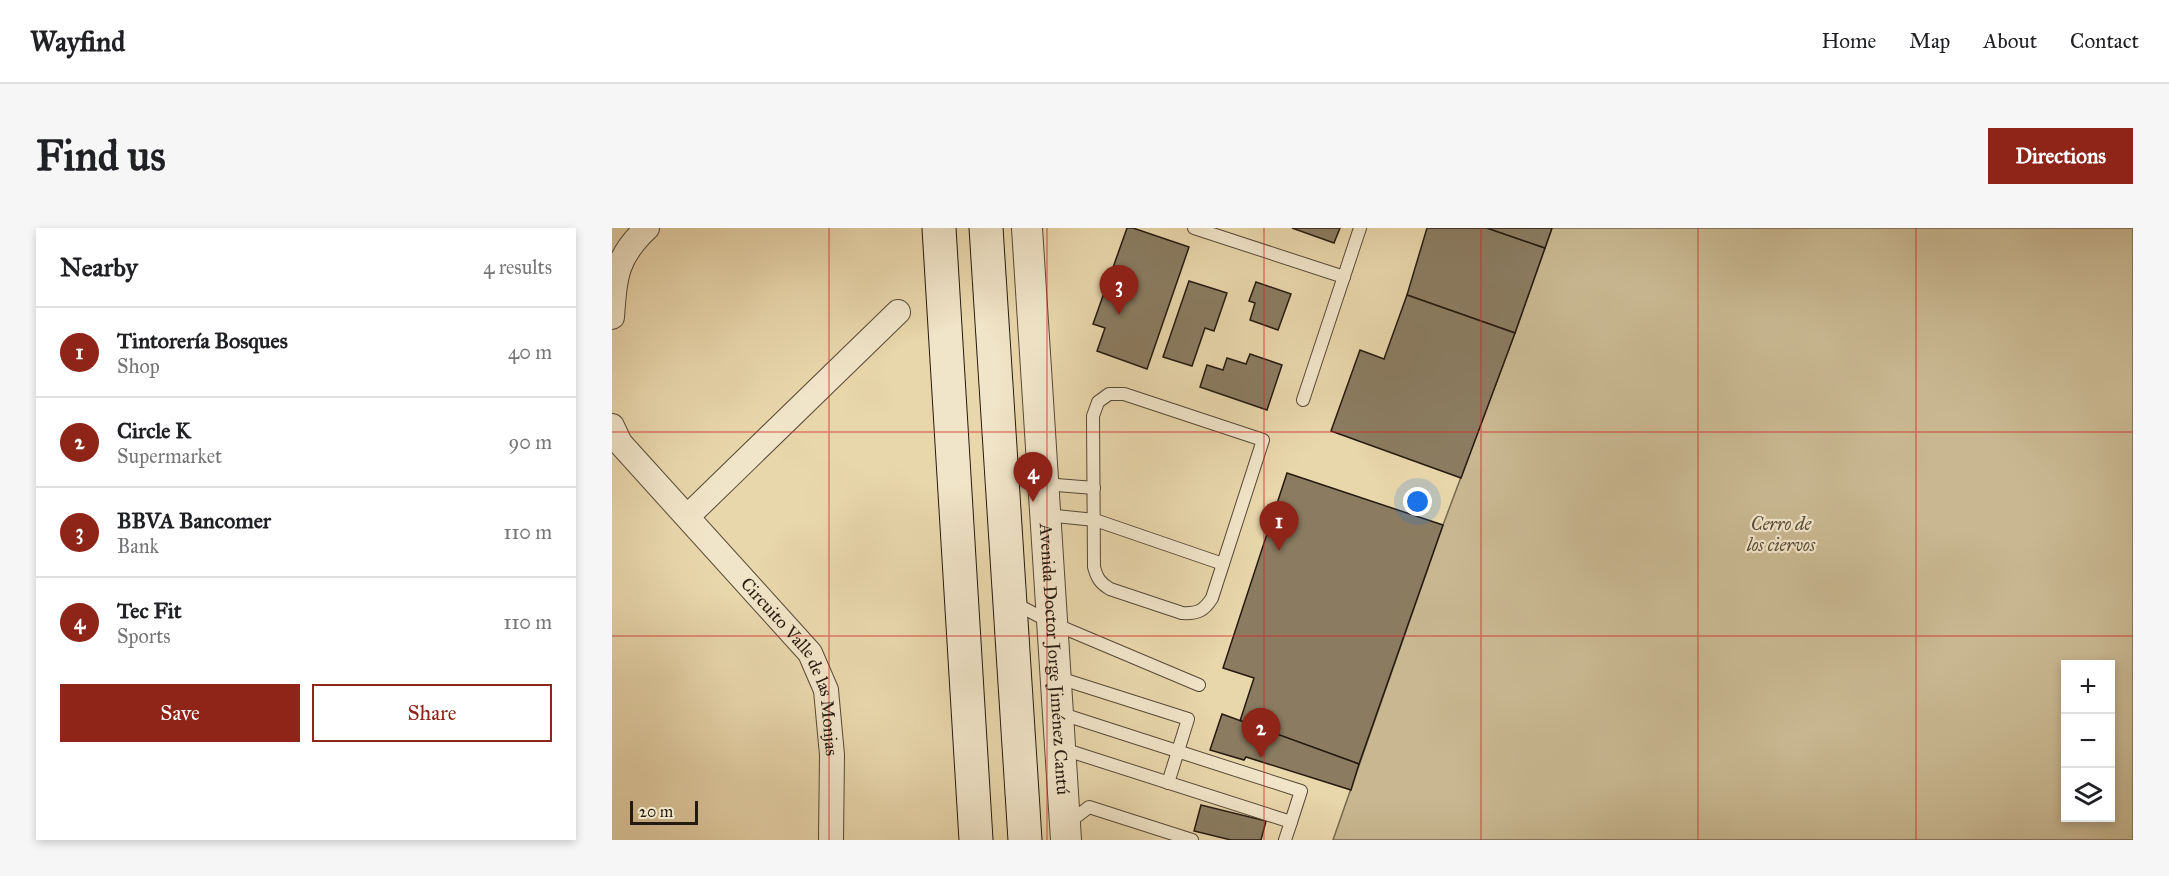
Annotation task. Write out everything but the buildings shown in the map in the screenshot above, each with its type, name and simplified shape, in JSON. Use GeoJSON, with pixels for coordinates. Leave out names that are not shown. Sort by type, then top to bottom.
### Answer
{"type":"FeatureCollection","features":[{"type":"Feature","properties":{"kind":"main road"},"geometry":{"type":"LineString","coordinates":[[939,228],[976,840]]}},
{"type":"Feature","properties":{"kind":"main road"},"geometry":{"type":"LineString","coordinates":[[986,228],[1025,840]]}},
{"type":"Feature","properties":{"kind":"street"},"geometry":{"type":"LineString","coordinates":[[612,317],[614,284],[620,261],[633,241],[648,228]]}},
{"type":"Feature","properties":{"kind":"street","name":"Avenida Doctor Jorge Jiménez Cantú"},"geometry":{"type":"LineString","coordinates":[[1027,228],[1066,832]]}},
{"type":"Feature","properties":{"kind":"street"},"geometry":{"type":"LineString","coordinates":[[688,516],[898,312]]}},
{"type":"Feature","properties":{"kind":"street","name":"Circuito Valle de las Monjas"},"geometry":{"type":"LineString","coordinates":[[612,426],[620,443],[810,653],[826,690],[832,755],[831,840]]}},
{"type":"Feature","properties":{"kind":"lane"},"geometry":{"type":"LineString","coordinates":[[1194,228],[1344,277]]}},
{"type":"Feature","properties":{"kind":"lane"},"geometry":{"type":"LineString","coordinates":[[1303,400],[1360,228]]}},
{"type":"Feature","properties":{"kind":"lane"},"geometry":{"type":"LineString","coordinates":[[1109,394],[1124,394],[1263,440],[1212,598],[1205,609],[1195,614],[1182,613],[1110,589],[1102,584],[1096,576],[1094,567],[1094,489],[1093,416],[1098,402],[1109,394]]}},
{"type":"Feature","properties":{"kind":"lane"},"geometry":{"type":"LineString","coordinates":[[1043,483],[1094,489]]}},
{"type":"Feature","properties":{"kind":"lane"},"geometry":{"type":"LineString","coordinates":[[1044,514],[1095,520],[1223,564]]}},
{"type":"Feature","properties":{"kind":"lane"},"geometry":{"type":"LineString","coordinates":[[1009,600],[1052,623],[1199,685]]}},
{"type":"Feature","properties":{"kind":"lane"},"geometry":{"type":"LineString","coordinates":[[1056,676],[1188,719],[1168,783]]}},
{"type":"Feature","properties":{"kind":"lane"},"geometry":{"type":"LineString","coordinates":[[1058,712],[1301,791],[1285,840]]}},
{"type":"Feature","properties":{"kind":"lane"},"geometry":{"type":"LineString","coordinates":[[1060,747],[1291,822]]}},
{"type":"Feature","properties":{"kind":"lane"},"geometry":{"type":"LineString","coordinates":[[1066,832],[1089,807],[1192,840]]}},
{"type":"Feature","properties":{"kind":"green space","name":"Cerro de los ciervos"},"geometry":{"type":"Polygon","coordinates":[[[1552,228],[2133,228],[2133,840],[1333,840],[1443,525],[1552,228]]]}},
{"type":"Feature","properties":{"kind":"place","name":"BBVA Bancomer"},"geometry":{"type":"Point","coordinates":[1119,315]}},
{"type":"Feature","properties":{"kind":"place","name":"Tec Fit"},"geometry":{"type":"Point","coordinates":[1033,502]}},
{"type":"Feature","properties":{"kind":"place","name":"Tintorería Bosques"},"geometry":{"type":"Point","coordinates":[1279,551]}},
{"type":"Feature","properties":{"kind":"place","name":"Circle K"},"geometry":{"type":"Point","coordinates":[1261,758]}}]}
